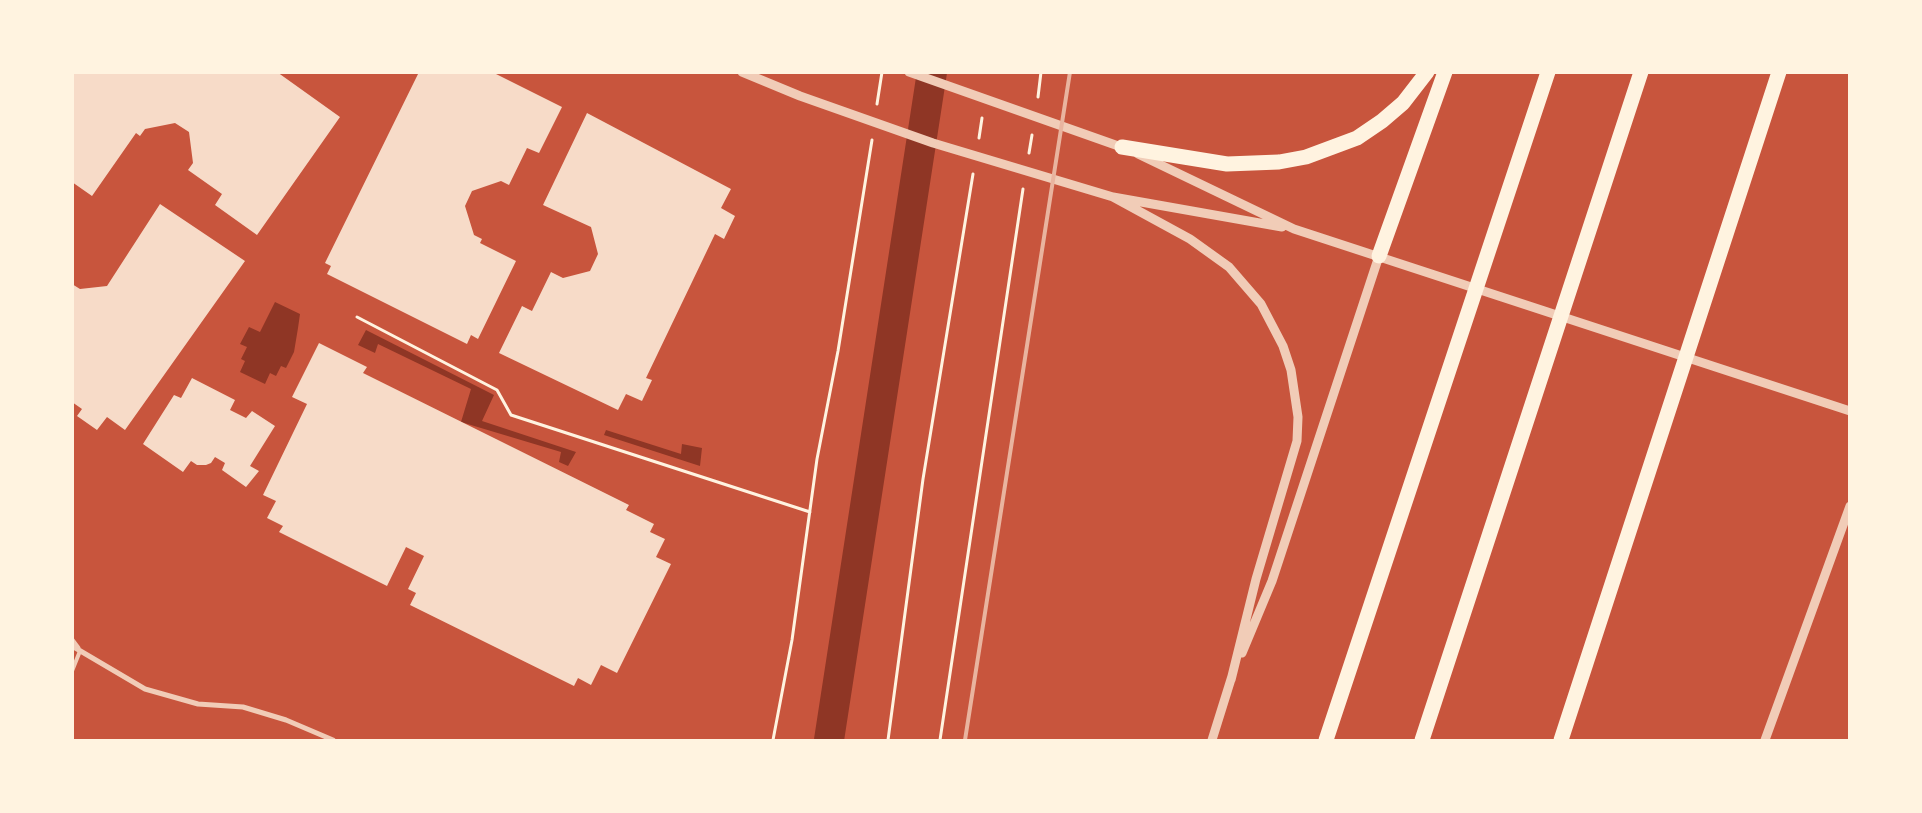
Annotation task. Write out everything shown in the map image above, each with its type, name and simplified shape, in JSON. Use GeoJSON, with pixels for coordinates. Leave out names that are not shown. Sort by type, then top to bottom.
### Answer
{"type":"FeatureCollection","features":[{"type":"Feature","properties":{"kind":"highway"},"geometry":{"type":"LineString","coordinates":[[1122,147],[1227,164],[1279,162],[1306,157],[1357,138],[1382,121],[1403,103],[1427,72]]}},
{"type":"Feature","properties":{"kind":"highway"},"geometry":{"type":"LineString","coordinates":[[1379,256],[1445,72]]}},
{"type":"Feature","properties":{"kind":"highway"},"geometry":{"type":"LineString","coordinates":[[1326,740],[1548,72]]}},
{"type":"Feature","properties":{"kind":"highway"},"geometry":{"type":"LineString","coordinates":[[1422,740],[1641,72]]}},
{"type":"Feature","properties":{"kind":"highway"},"geometry":{"type":"LineString","coordinates":[[1561,740],[1779,72]]}},
{"type":"Feature","properties":{"kind":"street"},"geometry":{"type":"LineString","coordinates":[[742,72],[800,96],[933,143],[1113,197],[1294,229],[1850,412]]}},
{"type":"Feature","properties":{"kind":"street"},"geometry":{"type":"LineString","coordinates":[[909,72],[1122,147],[1294,229]]}},
{"type":"Feature","properties":{"kind":"street"},"geometry":{"type":"LineString","coordinates":[[1113,197],[1190,239],[1229,267],[1261,304],[1283,346],[1291,370],[1298,417],[1297,441],[1256,579],[1230,680],[1212,740]]}},
{"type":"Feature","properties":{"kind":"street"},"geometry":{"type":"LineString","coordinates":[[1230,680],[1272,581],[1379,256]]}},
{"type":"Feature","properties":{"kind":"street"},"geometry":{"type":"LineString","coordinates":[[1764,740],[1850,506]]}},
{"type":"Feature","properties":{"kind":"street"},"geometry":{"type":"LineString","coordinates":[[72,640],[80,651]]}},
{"type":"Feature","properties":{"kind":"street"},"geometry":{"type":"LineString","coordinates":[[72,646],[145,689],[198,704],[243,708],[286,720],[333,740]]}},
{"type":"Feature","properties":{"kind":"lane"},"geometry":{"type":"LineString","coordinates":[[72,671],[80,651]]}},
{"type":"Feature","properties":{"kind":"path"},"geometry":{"type":"LineString","coordinates":[[876,110],[882,72]]}},
{"type":"Feature","properties":{"kind":"path"},"geometry":{"type":"LineString","coordinates":[[1037,102],[1041,72]]}},
{"type":"Feature","properties":{"kind":"path"},"geometry":{"type":"LineString","coordinates":[[979,140],[983,111]]}},
{"type":"Feature","properties":{"kind":"path"},"geometry":{"type":"LineString","coordinates":[[1028,160],[1032,130]]}},
{"type":"Feature","properties":{"kind":"path"},"geometry":{"type":"LineString","coordinates":[[773,740],[792,640],[817,459],[838,351],[872,138]]}},
{"type":"Feature","properties":{"kind":"path"},"geometry":{"type":"LineString","coordinates":[[888,740],[923,479],[974,169]]}},
{"type":"Feature","properties":{"kind":"path"},"geometry":{"type":"LineString","coordinates":[[940,740],[1025,179]]}},
{"type":"Feature","properties":{"kind":"path"},"geometry":{"type":"LineString","coordinates":[[357,317],[498,390],[511,416],[810,512]]}},
{"type":"Feature","properties":{"kind":"shaded area"},"geometry":{"type":"Polygon","coordinates":[[[275,302],[300,314],[294,352],[286,368],[281,366],[276,376],[270,373],[265,384],[240,372],[245,361],[241,359],[247,347],[240,344],[249,327],[260,332],[275,302]]]}},
{"type":"Feature","properties":{"kind":"shaded area"},"geometry":{"type":"Polygon","coordinates":[[[366,330],[494,395],[482,421],[576,452],[568,466],[559,462],[561,452],[461,422],[471,389],[378,344],[375,353],[358,345],[366,330]]]}},
{"type":"Feature","properties":{"kind":"shaded area"},"geometry":{"type":"Polygon","coordinates":[[[606,430],[681,454],[682,444],[702,448],[700,466],[604,435],[606,430]]]}},
{"type":"Feature","properties":{"kind":"building"},"geometry":{"type":"Polygon","coordinates":[[[72,72],[277,72],[340,117],[257,235],[215,205],[222,194],[188,170],[193,163],[189,132],[175,123],[145,129],[140,136],[136,133],[92,196],[72,182],[72,72]]]}},
{"type":"Feature","properties":{"kind":"building"},"geometry":{"type":"Polygon","coordinates":[[[419,72],[492,72],[562,107],[539,153],[527,148],[509,185],[501,181],[472,191],[465,206],[474,235],[482,239],[480,243],[516,261],[478,339],[471,335],[467,344],[327,274],[331,266],[325,263],[419,72]]]}},
{"type":"Feature","properties":{"kind":"building"},"geometry":{"type":"Polygon","coordinates":[[[587,113],[731,189],[721,208],[735,216],[724,239],[715,234],[646,378],[652,380],[642,401],[626,394],[618,410],[499,353],[522,306],[532,311],[551,272],[563,278],[590,271],[598,254],[591,227],[543,205],[587,113]]]}},
{"type":"Feature","properties":{"kind":"building"},"geometry":{"type":"Polygon","coordinates":[[[160,204],[245,261],[125,430],[107,417],[97,430],[77,416],[82,409],[72,402],[72,284],[80,289],[107,286],[160,204]]]}},
{"type":"Feature","properties":{"kind":"building"},"geometry":{"type":"Polygon","coordinates":[[[319,343],[367,367],[363,373],[629,505],[626,510],[654,524],[650,532],[665,539],[656,557],[671,564],[617,673],[601,665],[591,685],[578,678],[574,686],[410,605],[416,593],[408,589],[424,556],[406,547],[387,586],[279,532],[283,526],[267,518],[276,501],[263,495],[307,404],[292,397],[319,343]]]}},
{"type":"Feature","properties":{"kind":"building"},"geometry":{"type":"Polygon","coordinates":[[[192,378],[235,400],[230,410],[246,418],[252,411],[275,426],[250,466],[259,471],[246,487],[222,470],[225,463],[215,457],[211,463],[206,465],[197,465],[191,461],[183,472],[143,444],[174,395],[181,398],[192,378]]]}},
{"type":"Feature","properties":{"kind":"waterway"},"geometry":{"type":"LineString","coordinates":[[829,740],[932,72]]}},
{"type":"Feature","properties":{"kind":"railway"},"geometry":{"type":"LineString","coordinates":[[965,740],[1070,72]]}}]}
